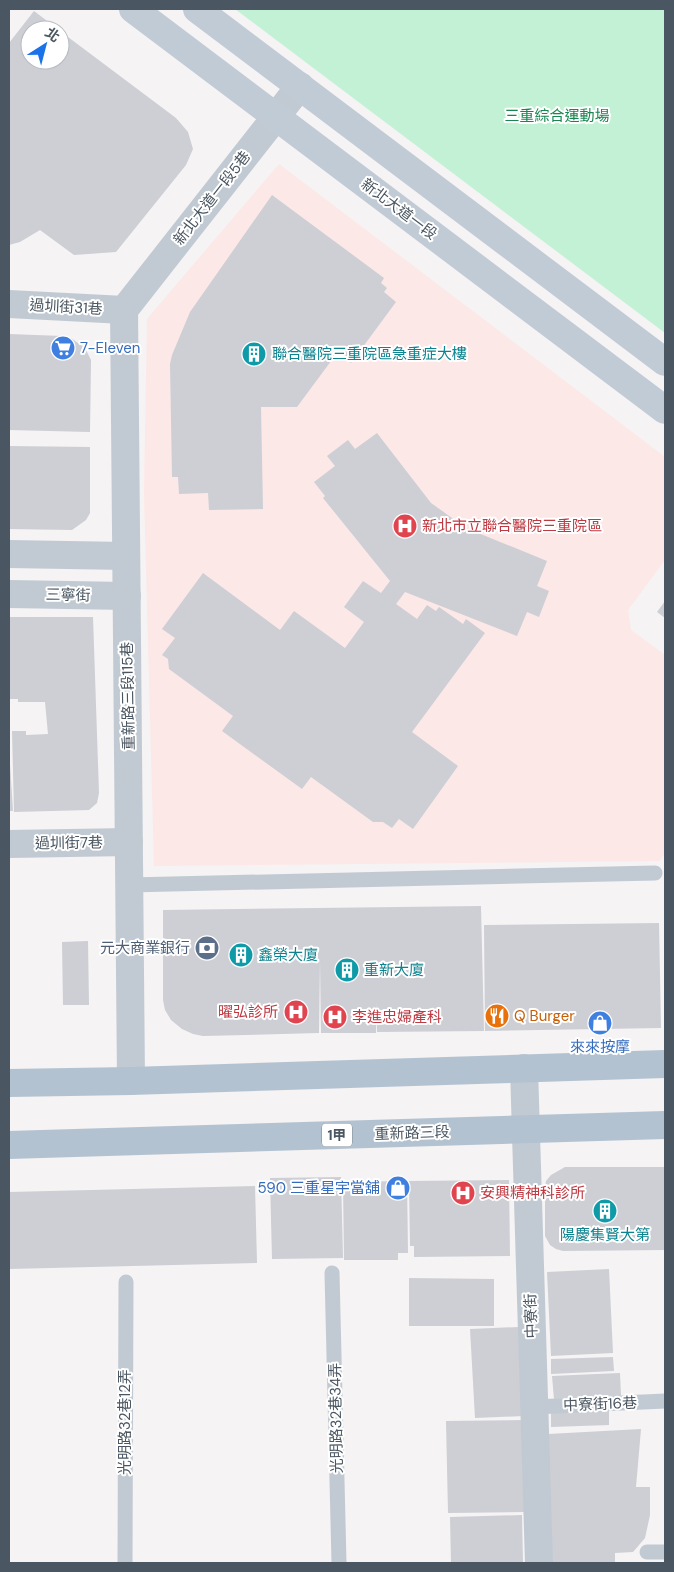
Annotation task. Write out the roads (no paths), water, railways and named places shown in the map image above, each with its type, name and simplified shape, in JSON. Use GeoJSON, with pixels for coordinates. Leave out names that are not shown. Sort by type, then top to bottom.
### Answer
{"type":"FeatureCollection","features":[{"type":"Feature","properties":{"kind":"main road"},"geometry":{"type":"LineString","coordinates":[[9,1083],[131,1081],[665,1064]]}},
{"type":"Feature","properties":{"kind":"main road","name":"重新路三段"},"geometry":{"type":"LineString","coordinates":[[9,1145],[665,1125]]}},
{"type":"Feature","properties":{"kind":"street","name":"新北大道一段"},"geometry":{"type":"LineString","coordinates":[[133,9],[665,410]]}},
{"type":"Feature","properties":{"kind":"street"},"geometry":{"type":"LineString","coordinates":[[197,9],[665,362]]}},
{"type":"Feature","properties":{"kind":"street","name":"新北大道一段5巷"},"geometry":{"type":"LineString","coordinates":[[124,310],[300,86]]}},
{"type":"Feature","properties":{"kind":"street","name":"過圳街31巷"},"geometry":{"type":"LineString","coordinates":[[9,304],[124,310]]}},
{"type":"Feature","properties":{"kind":"street","name":"重新路三段115巷"},"geometry":{"type":"LineString","coordinates":[[124,310],[131,1081]]}},
{"type":"Feature","properties":{"kind":"street"},"geometry":{"type":"LineString","coordinates":[[9,554],[126,556]]}},
{"type":"Feature","properties":{"kind":"street","name":"三寧街"},"geometry":{"type":"LineString","coordinates":[[9,594],[127,596]]}},
{"type":"Feature","properties":{"kind":"street","name":"過圳街7巷"},"geometry":{"type":"LineString","coordinates":[[9,844],[129,842]]}},
{"type":"Feature","properties":{"kind":"street","name":"中寮街"},"geometry":{"type":"LineString","coordinates":[[524,1068],[539,1563]]}},
{"type":"Feature","properties":{"kind":"lane"},"geometry":{"type":"LineString","coordinates":[[129,885],[655,873]]}},
{"type":"Feature","properties":{"kind":"lane","name":"光明路32巷34弄"},"geometry":{"type":"LineString","coordinates":[[332,1273],[339,1563]]}},
{"type":"Feature","properties":{"kind":"lane","name":"光明路32巷12弄"},"geometry":{"type":"LineString","coordinates":[[125,1563],[126,1282]]}},
{"type":"Feature","properties":{"kind":"lane","name":"中寮街16巷"},"geometry":{"type":"LineString","coordinates":[[534,1407],[665,1401]]}},
{"type":"Feature","properties":{"kind":"lane"},"geometry":{"type":"LineString","coordinates":[[647,1552],[665,1552]]}},
{"type":"Feature","properties":{"kind":"place","name":"7-Eleven"},"geometry":{"type":"Point","coordinates":[63,348]}},
{"type":"Feature","properties":{"kind":"place","name":"聯合醫院三重院區急重症大樓"},"geometry":{"type":"Point","coordinates":[254,354]}},
{"type":"Feature","properties":{"kind":"place","name":"新北市立聯合醫院三重院區"},"geometry":{"type":"Point","coordinates":[405,526]}},
{"type":"Feature","properties":{"kind":"place","name":"元大商業銀行"},"geometry":{"type":"Point","coordinates":[207,948]}},
{"type":"Feature","properties":{"kind":"place","name":"鑫榮大廈"},"geometry":{"type":"Point","coordinates":[241,955]}},
{"type":"Feature","properties":{"kind":"place","name":"重新大廈"},"geometry":{"type":"Point","coordinates":[347,970]}},
{"type":"Feature","properties":{"kind":"place","name":"曜弘診所"},"geometry":{"type":"Point","coordinates":[296,1012]}},
{"type":"Feature","properties":{"kind":"place","name":"Q Burger"},"geometry":{"type":"Point","coordinates":[497,1016]}},
{"type":"Feature","properties":{"kind":"place","name":"李進忠婦產科"},"geometry":{"type":"Point","coordinates":[335,1017]}},
{"type":"Feature","properties":{"kind":"place","name":"來來按摩"},"geometry":{"type":"Point","coordinates":[600,1023]}},
{"type":"Feature","properties":{"kind":"place","name":"590 三重星宇當舖"},"geometry":{"type":"Point","coordinates":[398,1188]}},
{"type":"Feature","properties":{"kind":"place","name":"安興精神科診所"},"geometry":{"type":"Point","coordinates":[463,1193]}},
{"type":"Feature","properties":{"kind":"place","name":"陽慶集賢大第"},"geometry":{"type":"Point","coordinates":[605,1211]}},
{"type":"Feature","properties":{"kind":"park label","name":"三重綜合運動場"},"geometry":{"type":"Point","coordinates":[557,116]}}]}
